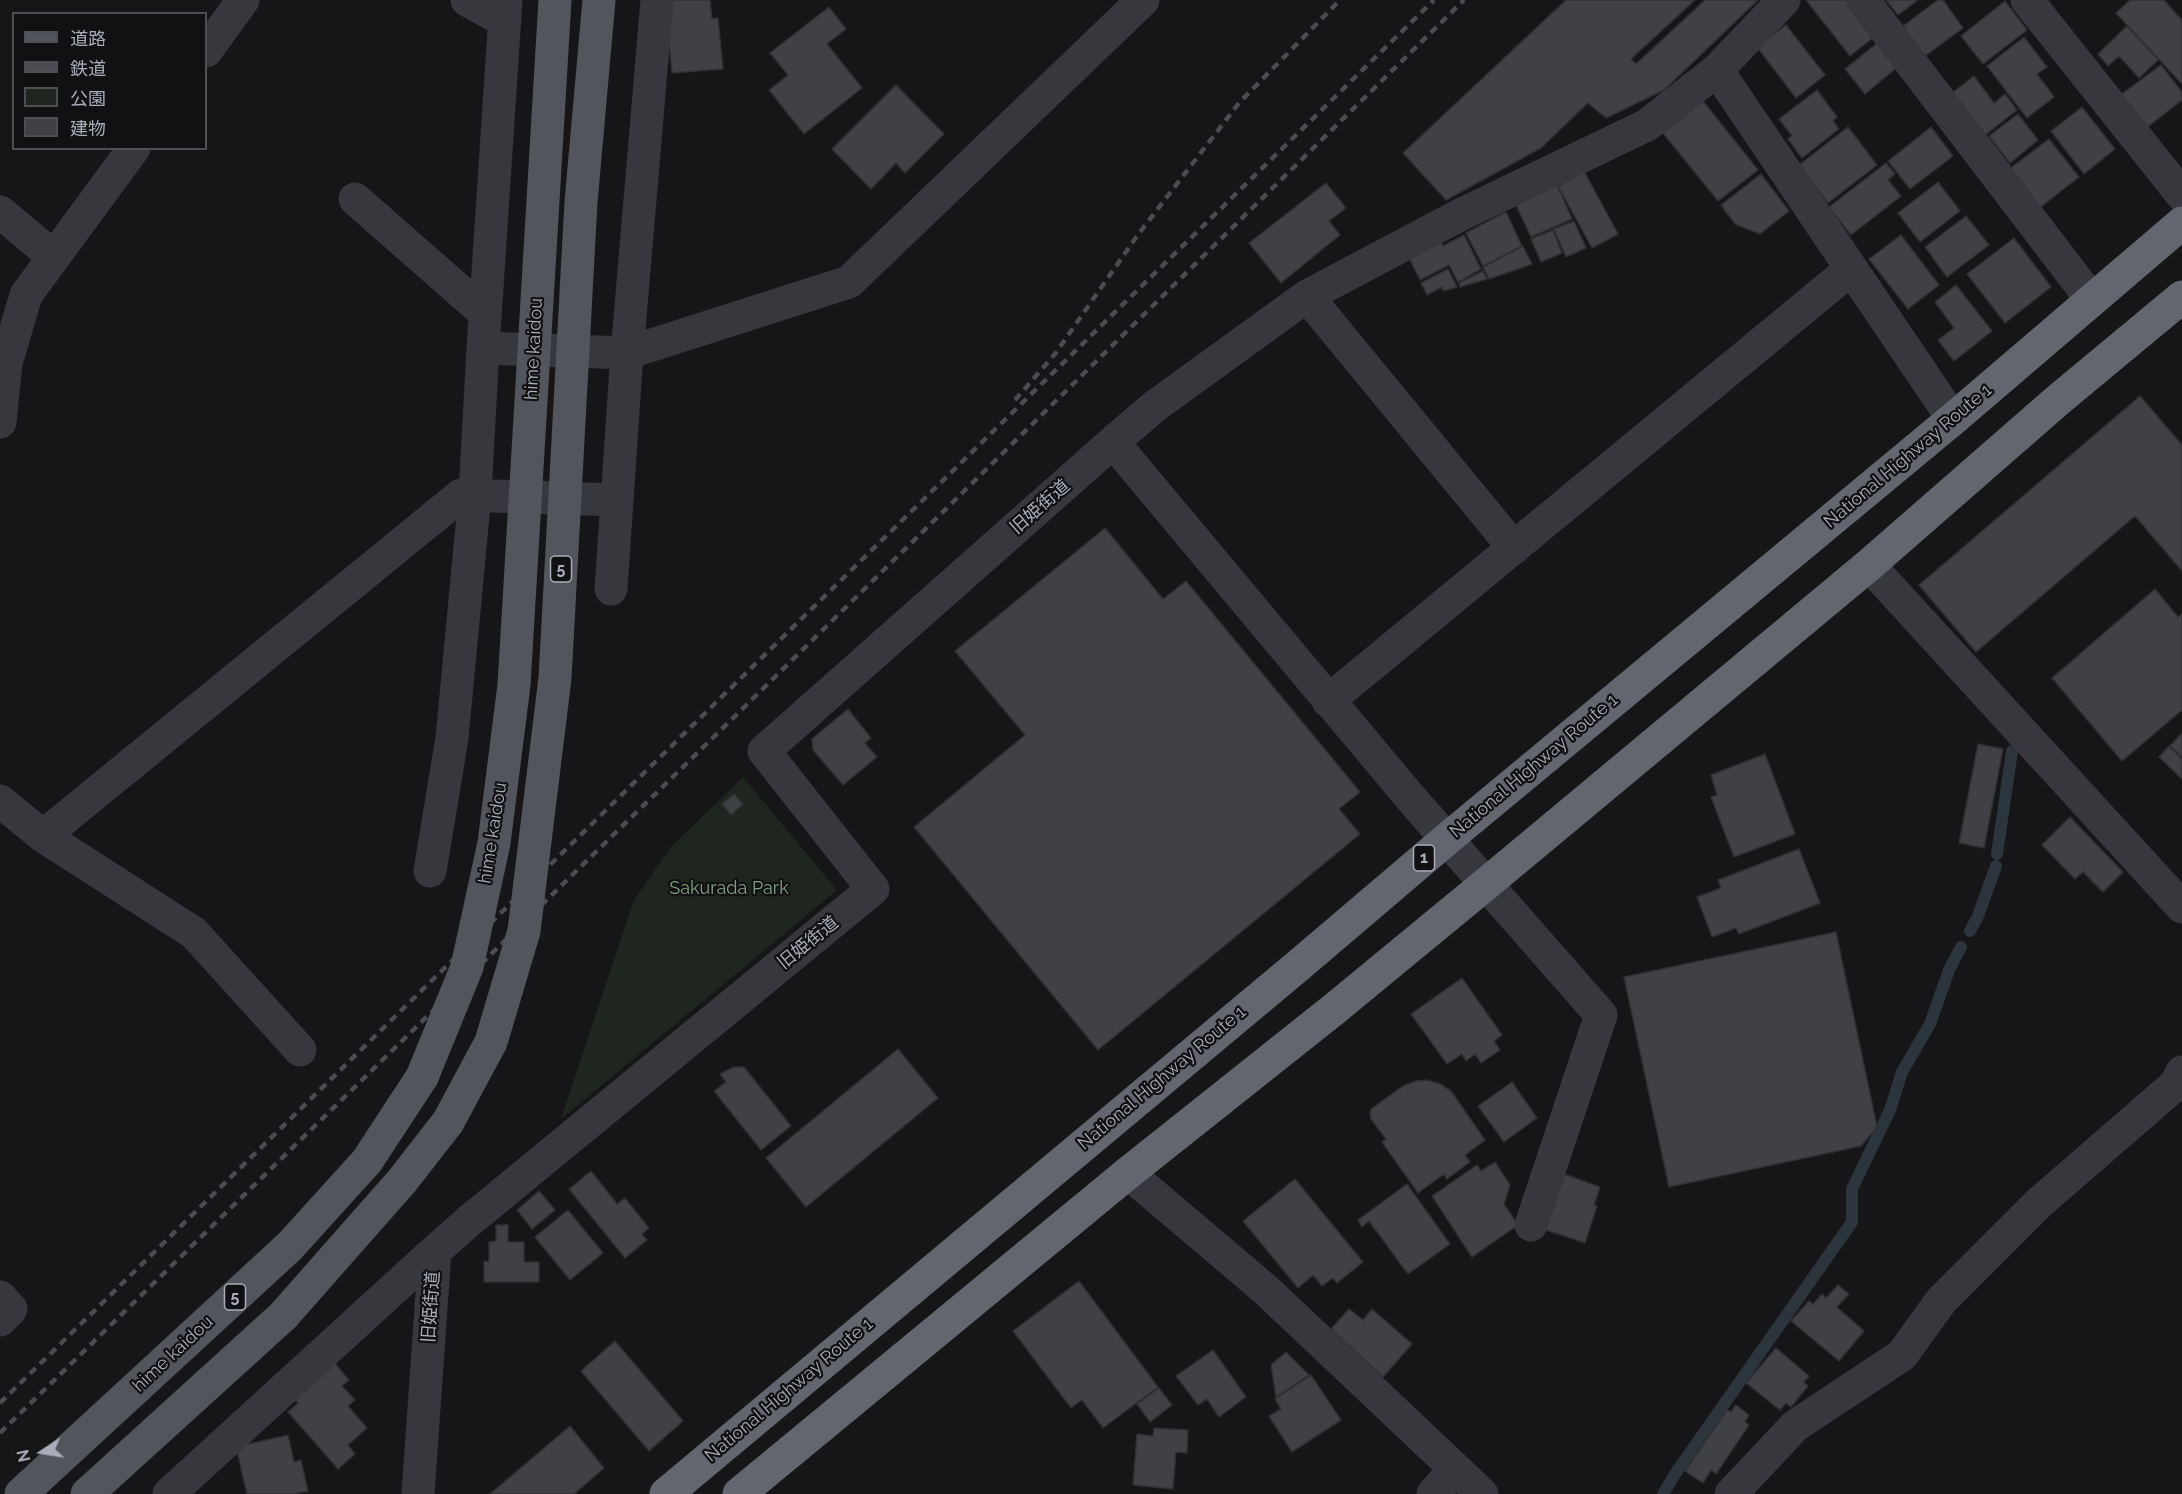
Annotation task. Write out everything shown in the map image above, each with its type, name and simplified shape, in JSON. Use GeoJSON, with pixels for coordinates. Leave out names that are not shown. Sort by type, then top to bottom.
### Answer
{"type":"FeatureCollection","features":[{"type":"Feature","properties":{"kind":"highway","name":"National Highway Route 1"},"geometry":{"type":"LineString","coordinates":[[666,1494],[1299,965],[1447,838],[1953,419],[2182,223]]}},
{"type":"Feature","properties":{"kind":"highway"},"geometry":{"type":"LineString","coordinates":[[739,1494],[1128,1173],[1486,884],[1869,565],[2058,400],[2182,297]]}},
{"type":"Feature","properties":{"kind":"main road","name":"hime kaidou"},"geometry":{"type":"LineString","coordinates":[[21,1494],[290,1246],[367,1161],[422,1077],[467,967],[494,843],[514,685],[555,0]]}},
{"type":"Feature","properties":{"kind":"main road","name":"5"},"geometry":{"type":"LineString","coordinates":[[87,1494],[283,1316],[402,1181],[448,1122],[491,1042],[524,931],[555,678],[581,202],[599,0]]}},
{"type":"Feature","properties":{"kind":"street"},"geometry":{"type":"LineString","coordinates":[[207,50],[243,0]]}},
{"type":"Feature","properties":{"kind":"street"},"geometry":{"type":"LineString","coordinates":[[430,871],[452,738],[475,494],[505,10],[467,0]]}},
{"type":"Feature","properties":{"kind":"street"},"geometry":{"type":"LineString","coordinates":[[611,589],[627,353],[657,0]]}},
{"type":"Feature","properties":{"kind":"street"},"geometry":{"type":"LineString","coordinates":[[483,348],[627,353],[849,282],[1143,0]]}},
{"type":"Feature","properties":{"kind":"street"},"geometry":{"type":"LineString","coordinates":[[1531,1225],[1601,1015],[1328,701],[1113,442],[1155,406],[1307,296],[1460,215],[1647,125],[1717,70],[1784,0]]}},
{"type":"Feature","properties":{"kind":"street"},"geometry":{"type":"LineString","coordinates":[[1863,0],[2092,300]]}},
{"type":"Feature","properties":{"kind":"street"},"geometry":{"type":"LineString","coordinates":[[2026,0],[2182,195]]}},
{"type":"Feature","properties":{"kind":"street"},"geometry":{"type":"LineString","coordinates":[[1717,70],[1953,419]]}},
{"type":"Feature","properties":{"kind":"street"},"geometry":{"type":"LineString","coordinates":[[0,422],[3,361],[26,295],[133,150]]}},
{"type":"Feature","properties":{"kind":"street"},"geometry":{"type":"LineString","coordinates":[[355,199],[485,313]]}},
{"type":"Feature","properties":{"kind":"street"},"geometry":{"type":"LineString","coordinates":[[0,212],[54,257]]}},
{"type":"Feature","properties":{"kind":"street"},"geometry":{"type":"LineString","coordinates":[[1328,701],[1851,269]]}},
{"type":"Feature","properties":{"kind":"street"},"geometry":{"type":"LineString","coordinates":[[1307,296],[1514,548]]}},
{"type":"Feature","properties":{"kind":"street","name":"旧姫街道"},"geometry":{"type":"LineString","coordinates":[[418,1494],[435,1251],[873,889],[764,751],[1113,442]]}},
{"type":"Feature","properties":{"kind":"street"},"geometry":{"type":"LineString","coordinates":[[43,836],[461,495],[617,500]]}},
{"type":"Feature","properties":{"kind":"street"},"geometry":{"type":"LineString","coordinates":[[1869,565],[2182,907]]}},
{"type":"Feature","properties":{"kind":"street"},"geometry":{"type":"LineString","coordinates":[[0,801],[43,836],[194,933],[300,1050]]}},
{"type":"Feature","properties":{"kind":"street"},"geometry":{"type":"LineString","coordinates":[[1731,1494],[1795,1426],[1902,1356],[1941,1301],[2039,1203],[2176,1084],[2182,1072]]}},
{"type":"Feature","properties":{"kind":"street"},"geometry":{"type":"LineString","coordinates":[[1128,1173],[1266,1290],[1482,1494]]}},
{"type":"Feature","properties":{"kind":"street"},"geometry":{"type":"LineString","coordinates":[[169,1494],[435,1251]]}},
{"type":"Feature","properties":{"kind":"street"},"geometry":{"type":"LineString","coordinates":[[0,1297],[11,1309],[0,1320]]}},
{"type":"Feature","properties":{"kind":"street"},"geometry":{"type":"LineString","coordinates":[[1433,1494],[1455,1469]]}},
{"type":"Feature","properties":{"kind":"green space","name":"Sakurada Park"},"geometry":{"type":"Polygon","coordinates":[[[743,777],[837,890],[561,1119],[634,900],[671,847],[743,777]]]}},
{"type":"Feature","properties":{"kind":"building"},"geometry":{"type":"Polygon","coordinates":[[[665,0],[710,0],[712,19],[718,18],[723,69],[672,73],[665,0]]]}},
{"type":"Feature","properties":{"kind":"building"},"geometry":{"type":"Polygon","coordinates":[[[1566,0],[1695,0],[1631,59],[1636,64],[1705,0],[1758,0],[1664,90],[1606,118],[1588,103],[1541,148],[1446,200],[1403,153],[1566,0]]]}},
{"type":"Feature","properties":{"kind":"building"},"geometry":{"type":"Polygon","coordinates":[[[1806,0],[1846,0],[1874,37],[1850,56],[1806,0]]]}},
{"type":"Feature","properties":{"kind":"building"},"geometry":{"type":"Polygon","coordinates":[[[1886,0],[1918,0],[1898,15],[1886,0]]]}},
{"type":"Feature","properties":{"kind":"building"},"geometry":{"type":"Polygon","coordinates":[[[1938,0],[1943,0],[1963,28],[1925,56],[1903,26],[1938,0]]]}},
{"type":"Feature","properties":{"kind":"building"},"geometry":{"type":"Polygon","coordinates":[[[2130,0],[2164,0],[2182,20],[2182,84],[2116,13],[2130,0]]]}},
{"type":"Feature","properties":{"kind":"building"},"geometry":{"type":"Polygon","coordinates":[[[2005,1],[2027,30],[1983,64],[1961,36],[2005,1]]]}},
{"type":"Feature","properties":{"kind":"building"},"geometry":{"type":"Polygon","coordinates":[[[829,7],[846,29],[827,44],[862,88],[804,134],[769,90],[788,75],[770,53],[829,7]]]}},
{"type":"Feature","properties":{"kind":"building"},"geometry":{"type":"Polygon","coordinates":[[[1786,25],[1825,75],[1796,98],[1757,47],[1786,25]]]}},
{"type":"Feature","properties":{"kind":"building"},"geometry":{"type":"Polygon","coordinates":[[[2127,26],[2158,60],[2139,78],[2119,56],[2108,66],[2098,54],[2127,26]]]}},
{"type":"Feature","properties":{"kind":"building"},"geometry":{"type":"Polygon","coordinates":[[[2024,37],[2047,67],[2037,74],[2054,97],[2027,118],[1987,66],[2024,37]]]}},
{"type":"Feature","properties":{"kind":"building"},"geometry":{"type":"Polygon","coordinates":[[[1881,40],[1900,65],[1865,94],[1845,69],[1881,40]]]}},
{"type":"Feature","properties":{"kind":"building"},"geometry":{"type":"Polygon","coordinates":[[[2161,65],[2182,92],[2182,100],[2145,129],[2119,96],[2161,65]]]}},
{"type":"Feature","properties":{"kind":"building"},"geometry":{"type":"Polygon","coordinates":[[[1974,76],[1994,103],[2005,94],[2017,110],[1984,136],[1952,93],[1974,76]]]}},
{"type":"Feature","properties":{"kind":"building"},"geometry":{"type":"Polygon","coordinates":[[[896,85],[944,134],[905,173],[896,163],[871,189],[832,149],[896,85]]]}},
{"type":"Feature","properties":{"kind":"building"},"geometry":{"type":"Polygon","coordinates":[[[1817,90],[1837,117],[1833,121],[1839,129],[1802,158],[1788,139],[1792,136],[1779,119],[1817,90]]]}},
{"type":"Feature","properties":{"kind":"building"},"geometry":{"type":"Polygon","coordinates":[[[1703,101],[1758,170],[1718,201],[1663,133],[1703,101]]]}},
{"type":"Feature","properties":{"kind":"building"},"geometry":{"type":"Polygon","coordinates":[[[2082,107],[2115,149],[2084,174],[2051,131],[2082,107]]]}},
{"type":"Feature","properties":{"kind":"building"},"geometry":{"type":"Polygon","coordinates":[[[2018,114],[2038,140],[2010,163],[1989,136],[2018,114]]]}},
{"type":"Feature","properties":{"kind":"building"},"geometry":{"type":"Polygon","coordinates":[[[1848,127],[1877,165],[1828,203],[1799,165],[1848,127]]]}},
{"type":"Feature","properties":{"kind":"building"},"geometry":{"type":"Polygon","coordinates":[[[1931,127],[1953,156],[1910,189],[1888,161],[1931,127]]]}},
{"type":"Feature","properties":{"kind":"building"},"geometry":{"type":"Polygon","coordinates":[[[2049,139],[2079,177],[2038,209],[2008,170],[2049,139]]]}},
{"type":"Feature","properties":{"kind":"building"},"geometry":{"type":"Polygon","coordinates":[[[1886,163],[1895,174],[1888,180],[1901,196],[1851,235],[1829,207],[1886,163]]]}},
{"type":"Feature","properties":{"kind":"building"},"geometry":{"type":"Polygon","coordinates":[[[1584,171],[1618,234],[1592,248],[1558,186],[1584,171]]]}},
{"type":"Feature","properties":{"kind":"building"},"geometry":{"type":"Polygon","coordinates":[[[1761,174],[1789,211],[1760,234],[1735,224],[1721,205],[1761,174]]]}},
{"type":"Feature","properties":{"kind":"building"},"geometry":{"type":"Polygon","coordinates":[[[1938,182],[1960,211],[1920,242],[1898,213],[1938,182]]]}},
{"type":"Feature","properties":{"kind":"building"},"geometry":{"type":"Polygon","coordinates":[[[1326,183],[1346,208],[1329,221],[1340,235],[1281,283],[1249,243],[1326,183]]]}},
{"type":"Feature","properties":{"kind":"building"},"geometry":{"type":"Polygon","coordinates":[[[1557,185],[1572,219],[1531,237],[1515,203],[1557,185]]]}},
{"type":"Feature","properties":{"kind":"building"},"geometry":{"type":"Polygon","coordinates":[[[1506,212],[1522,246],[1483,266],[1466,233],[1506,212]]]}},
{"type":"Feature","properties":{"kind":"building"},"geometry":{"type":"Polygon","coordinates":[[[1966,216],[1989,245],[1947,277],[1925,247],[1966,216]]]}},
{"type":"Feature","properties":{"kind":"building"},"geometry":{"type":"Polygon","coordinates":[[[1574,221],[1586,248],[1566,257],[1554,229],[1574,221]]]}},
{"type":"Feature","properties":{"kind":"building"},"geometry":{"type":"Polygon","coordinates":[[[1553,230],[1562,253],[1541,262],[1531,239],[1553,230]]]}},
{"type":"Feature","properties":{"kind":"building"},"geometry":{"type":"Polygon","coordinates":[[[1464,235],[1481,269],[1458,282],[1449,265],[1420,280],[1408,256],[1440,240],[1443,246],[1464,235]]]}},
{"type":"Feature","properties":{"kind":"building"},"geometry":{"type":"Polygon","coordinates":[[[1901,235],[1939,285],[1908,309],[1869,259],[1901,235]]]}},
{"type":"Feature","properties":{"kind":"building"},"geometry":{"type":"Polygon","coordinates":[[[2014,238],[2051,287],[2005,323],[1967,274],[2014,238]]]}},
{"type":"Feature","properties":{"kind":"building"},"geometry":{"type":"Polygon","coordinates":[[[1523,246],[1532,264],[1489,279],[1483,267],[1523,246]]]}},
{"type":"Feature","properties":{"kind":"building"},"geometry":{"type":"Polygon","coordinates":[[[1448,269],[1457,287],[1444,291],[1442,287],[1427,295],[1421,283],[1448,269]]]}},
{"type":"Feature","properties":{"kind":"building"},"geometry":{"type":"Polygon","coordinates":[[[1483,271],[1487,279],[1460,287],[1459,283],[1483,271]]]}},
{"type":"Feature","properties":{"kind":"building"},"geometry":{"type":"Polygon","coordinates":[[[1956,285],[1992,331],[1954,361],[1938,340],[1954,328],[1935,302],[1956,285]]]}},
{"type":"Feature","properties":{"kind":"building"},"geometry":{"type":"Polygon","coordinates":[[[2140,396],[2182,445],[2182,571],[2135,516],[1976,652],[1919,585],[2140,396]]]}},
{"type":"Feature","properties":{"kind":"building"},"geometry":{"type":"Polygon","coordinates":[[[1105,528],[1163,599],[1186,581],[1360,792],[1339,809],[1360,834],[1098,1050],[914,827],[1025,735],[955,651],[1105,528]]]}},
{"type":"Feature","properties":{"kind":"building"},"geometry":{"type":"Polygon","coordinates":[[[2155,589],[2178,617],[2182,614],[2182,710],[2122,761],[2052,678],[2155,589]]]}},
{"type":"Feature","properties":{"kind":"building"},"geometry":{"type":"Polygon","coordinates":[[[848,709],[871,738],[865,743],[877,757],[843,785],[813,750],[812,739],[848,709]]]}},
{"type":"Feature","properties":{"kind":"building"},"geometry":{"type":"Polygon","coordinates":[[[2182,733],[2182,757],[2170,746],[2182,733]]]}},
{"type":"Feature","properties":{"kind":"building"},"geometry":{"type":"Polygon","coordinates":[[[1978,744],[2003,749],[1984,848],[1959,843],[1978,744]]]}},
{"type":"Feature","properties":{"kind":"building"},"geometry":{"type":"Polygon","coordinates":[[[2169,746],[2182,759],[2182,779],[2159,757],[2169,746]]]}},
{"type":"Feature","properties":{"kind":"building"},"geometry":{"type":"Polygon","coordinates":[[[1765,754],[1795,834],[1734,857],[1711,797],[1717,795],[1711,775],[1765,754]]]}},
{"type":"Feature","properties":{"kind":"building"},"geometry":{"type":"Polygon","coordinates":[[[734,794],[743,804],[731,815],[722,804],[734,794]]]}},
{"type":"Feature","properties":{"kind":"building"},"geometry":{"type":"Polygon","coordinates":[[[2070,817],[2123,872],[2103,892],[2083,872],[2075,879],[2042,845],[2070,817]]]}},
{"type":"Feature","properties":{"kind":"building"},"geometry":{"type":"Polygon","coordinates":[[[1799,849],[1820,903],[1739,934],[1736,928],[1712,937],[1697,897],[1721,888],[1718,880],[1799,849]]]}},
{"type":"Feature","properties":{"kind":"building"},"geometry":{"type":"Polygon","coordinates":[[[1836,932],[1877,1127],[1861,1146],[1669,1187],[1624,977],[1836,932]]]}},
{"type":"Feature","properties":{"kind":"building"},"geometry":{"type":"Polygon","coordinates":[[[1462,978],[1502,1035],[1494,1041],[1500,1050],[1481,1063],[1475,1054],[1466,1061],[1462,1054],[1447,1064],[1411,1014],[1462,978]]]}},
{"type":"Feature","properties":{"kind":"building"},"geometry":{"type":"Polygon","coordinates":[[[898,1049],[938,1098],[806,1207],[766,1158],[898,1049]]]}},
{"type":"Feature","properties":{"kind":"building"},"geometry":{"type":"Polygon","coordinates":[[[734,1067],[744,1067],[791,1126],[761,1150],[714,1091],[726,1082],[720,1074],[734,1067]]]}},
{"type":"Feature","properties":{"kind":"building"},"geometry":{"type":"Polygon","coordinates":[[[1427,1080],[1451,1091],[1485,1140],[1465,1155],[1470,1162],[1447,1179],[1444,1174],[1418,1193],[1382,1142],[1386,1139],[1371,1119],[1370,1114],[1371,1109],[1403,1086],[1427,1080]]]}},
{"type":"Feature","properties":{"kind":"building"},"geometry":{"type":"Polygon","coordinates":[[[1512,1082],[1537,1118],[1504,1142],[1478,1106],[1512,1082]]]}},
{"type":"Feature","properties":{"kind":"building"},"geometry":{"type":"Polygon","coordinates":[[[1495,1162],[1510,1185],[1504,1204],[1518,1225],[1472,1257],[1432,1196],[1477,1165],[1481,1171],[1495,1162]]]}},
{"type":"Feature","properties":{"kind":"building"},"geometry":{"type":"Polygon","coordinates":[[[591,1171],[617,1204],[625,1198],[649,1228],[642,1234],[647,1240],[625,1258],[569,1189],[591,1171]]]}},
{"type":"Feature","properties":{"kind":"building"},"geometry":{"type":"Polygon","coordinates":[[[1564,1174],[1600,1187],[1594,1205],[1597,1206],[1585,1243],[1546,1230],[1564,1174]]]}},
{"type":"Feature","properties":{"kind":"building"},"geometry":{"type":"Polygon","coordinates":[[[1295,1179],[1363,1262],[1337,1283],[1333,1278],[1322,1286],[1313,1275],[1298,1288],[1243,1221],[1295,1179]]]}},
{"type":"Feature","properties":{"kind":"building"},"geometry":{"type":"Polygon","coordinates":[[[1407,1184],[1450,1244],[1408,1274],[1369,1221],[1362,1227],[1358,1220],[1407,1184]]]}},
{"type":"Feature","properties":{"kind":"building"},"geometry":{"type":"Polygon","coordinates":[[[539,1191],[555,1210],[532,1229],[517,1210],[539,1191]]]}},
{"type":"Feature","properties":{"kind":"building"},"geometry":{"type":"Polygon","coordinates":[[[568,1210],[603,1253],[570,1280],[535,1237],[568,1210]]]}},
{"type":"Feature","properties":{"kind":"building"},"geometry":{"type":"Polygon","coordinates":[[[496,1225],[508,1225],[508,1242],[524,1242],[524,1262],[539,1262],[539,1282],[484,1282],[484,1261],[489,1262],[489,1242],[496,1241],[496,1225]]]}},
{"type":"Feature","properties":{"kind":"building"},"geometry":{"type":"Polygon","coordinates":[[[1079,1281],[1158,1387],[1103,1428],[1082,1400],[1071,1408],[1013,1331],[1079,1281]]]}},
{"type":"Feature","properties":{"kind":"building"},"geometry":{"type":"Polygon","coordinates":[[[1838,1285],[1849,1294],[1837,1307],[1864,1331],[1839,1361],[1791,1321],[1809,1301],[1813,1304],[1822,1294],[1826,1298],[1838,1285]]]}},
{"type":"Feature","properties":{"kind":"building"},"geometry":{"type":"Polygon","coordinates":[[[1349,1309],[1363,1320],[1372,1309],[1412,1344],[1383,1377],[1331,1329],[1349,1309]]]}},
{"type":"Feature","properties":{"kind":"building"},"geometry":{"type":"Polygon","coordinates":[[[615,1341],[683,1421],[649,1451],[581,1371],[615,1341]]]}},
{"type":"Feature","properties":{"kind":"building"},"geometry":{"type":"Polygon","coordinates":[[[1776,1348],[1809,1376],[1804,1382],[1808,1386],[1791,1407],[1786,1403],[1780,1410],[1746,1383],[1776,1348]]]}},
{"type":"Feature","properties":{"kind":"building"},"geometry":{"type":"Polygon","coordinates":[[[1213,1350],[1246,1397],[1219,1417],[1207,1399],[1198,1405],[1176,1376],[1213,1350]]]}},
{"type":"Feature","properties":{"kind":"building"},"geometry":{"type":"Polygon","coordinates":[[[1286,1352],[1309,1375],[1276,1397],[1271,1365],[1286,1352]]]}},
{"type":"Feature","properties":{"kind":"building"},"geometry":{"type":"Polygon","coordinates":[[[333,1361],[349,1380],[342,1386],[355,1400],[348,1406],[367,1428],[348,1445],[355,1454],[338,1469],[288,1412],[298,1403],[292,1397],[333,1361]]]}},
{"type":"Feature","properties":{"kind":"building"},"geometry":{"type":"Polygon","coordinates":[[[1311,1375],[1341,1420],[1292,1452],[1269,1416],[1281,1409],[1275,1399],[1311,1375]]]}},
{"type":"Feature","properties":{"kind":"building"},"geometry":{"type":"Polygon","coordinates":[[[1159,1388],[1172,1405],[1150,1422],[1137,1404],[1159,1388]]]}},
{"type":"Feature","properties":{"kind":"building"},"geometry":{"type":"Polygon","coordinates":[[[1736,1405],[1749,1415],[1745,1422],[1749,1425],[1716,1474],[1711,1470],[1703,1483],[1685,1471],[1727,1410],[1731,1412],[1736,1405]]]}},
{"type":"Feature","properties":{"kind":"building"},"geometry":{"type":"Polygon","coordinates":[[[570,1426],[604,1468],[574,1494],[490,1494],[570,1426]]]}},
{"type":"Feature","properties":{"kind":"building"},"geometry":{"type":"Polygon","coordinates":[[[1154,1428],[1188,1430],[1187,1453],[1176,1452],[1173,1489],[1133,1485],[1137,1434],[1153,1436],[1154,1428]]]}},
{"type":"Feature","properties":{"kind":"building"},"geometry":{"type":"Polygon","coordinates":[[[288,1435],[294,1462],[301,1460],[308,1491],[294,1494],[247,1494],[236,1447],[288,1435]]]}},
{"type":"Feature","properties":{"kind":"waterway"},"geometry":{"type":"LineString","coordinates":[[1997,854],[2012,751]]}},
{"type":"Feature","properties":{"kind":"waterway"},"geometry":{"type":"LineString","coordinates":[[1970,931],[1978,916],[1996,866]]}},
{"type":"Feature","properties":{"kind":"waterway"},"geometry":{"type":"LineString","coordinates":[[1663,1494],[1852,1222],[1852,1189],[1890,1110],[1902,1072],[1930,1024],[1949,970],[1961,947]]}},
{"type":"Feature","properties":{"kind":"railway"},"geometry":{"type":"LineString","coordinates":[[1015,400],[1055,354],[1137,236],[1239,103],[1340,0]]}},
{"type":"Feature","properties":{"kind":"railway"},"geometry":{"type":"LineString","coordinates":[[0,1403],[1434,0]]}},
{"type":"Feature","properties":{"kind":"railway"},"geometry":{"type":"LineString","coordinates":[[0,1433],[727,724],[1464,0]]}}]}
